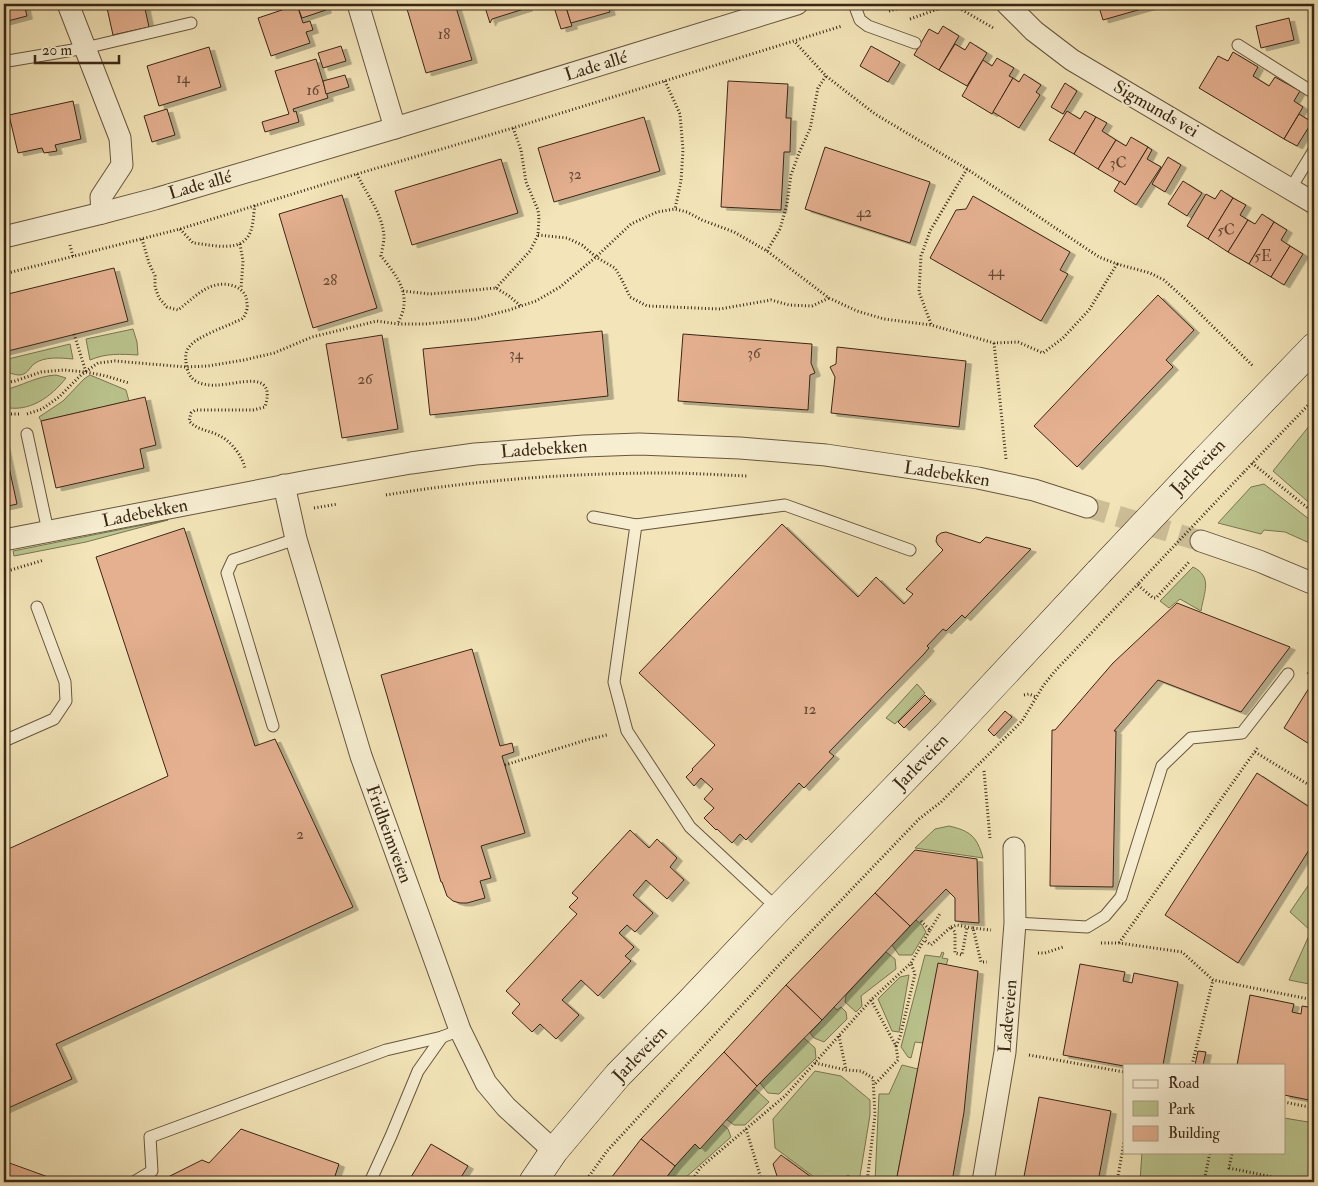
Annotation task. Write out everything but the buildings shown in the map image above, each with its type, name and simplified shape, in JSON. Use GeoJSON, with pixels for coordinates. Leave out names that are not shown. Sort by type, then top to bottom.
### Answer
{"type":"FeatureCollection","features":[{"type":"Feature","properties":{"kind":"main road","name":"Jarleveien"},"geometry":{"type":"LineString","coordinates":[[533,1182],[554,1151],[618,1075],[689,1004],[778,909],[947,735],[1099,572],[1314,347]]}},
{"type":"Feature","properties":{"kind":"street"},"geometry":{"type":"LineString","coordinates":[[68,4],[120,138],[122,164],[101,197],[102,213]]}},
{"type":"Feature","properties":{"kind":"street"},"geometry":{"type":"LineString","coordinates":[[358,4],[395,128]]}},
{"type":"Feature","properties":{"kind":"street","name":"Lade allé"},"geometry":{"type":"LineString","coordinates":[[4,237],[102,213],[395,128],[797,4]]}},
{"type":"Feature","properties":{"kind":"street","name":"Sigmunds vei"},"geometry":{"type":"LineString","coordinates":[[1007,4],[1034,31],[1072,60],[1314,203]]}},
{"type":"Feature","properties":{"kind":"street","name":"Ladebekken"},"geometry":{"type":"LineString","coordinates":[[4,540],[284,485],[412,463],[474,454],[639,444],[749,449],[891,464],[978,478],[1034,490],[1086,507]]}},
{"type":"Feature","properties":{"kind":"street","name":"Fridheimveien"},"geometry":{"type":"LineString","coordinates":[[284,485],[296,538],[361,756],[451,1034],[486,1083],[506,1107],[554,1151]]}},
{"type":"Feature","properties":{"kind":"street"},"geometry":{"type":"LineString","coordinates":[[1201,541],[1259,561],[1314,584]]}},
{"type":"Feature","properties":{"kind":"street","name":"Ladeveien"},"geometry":{"type":"LineString","coordinates":[[983,1182],[1005,1052],[1015,923],[1014,848]]}},
{"type":"Feature","properties":{"kind":"lane"},"geometry":{"type":"LineString","coordinates":[[854,4],[860,20],[868,26],[915,43]]}},
{"type":"Feature","properties":{"kind":"lane"},"geometry":{"type":"LineString","coordinates":[[8,62],[85,48],[191,23]]}},
{"type":"Feature","properties":{"kind":"lane"},"geometry":{"type":"LineString","coordinates":[[1238,46],[1314,93]]}},
{"type":"Feature","properties":{"kind":"lane"},"geometry":{"type":"LineString","coordinates":[[1291,188],[1314,150]]}},
{"type":"Feature","properties":{"kind":"lane"},"geometry":{"type":"LineString","coordinates":[[27,434],[48,531]]}},
{"type":"Feature","properties":{"kind":"lane"},"geometry":{"type":"LineString","coordinates":[[592,517],[636,525],[785,506],[910,550]]}},
{"type":"Feature","properties":{"kind":"lane"},"geometry":{"type":"LineString","coordinates":[[636,525],[614,682],[627,731],[690,827],[778,909]]}},
{"type":"Feature","properties":{"kind":"lane"},"geometry":{"type":"LineString","coordinates":[[272,726],[227,573],[233,560],[296,538]]}},
{"type":"Feature","properties":{"kind":"lane"},"geometry":{"type":"LineString","coordinates":[[4,741],[54,719],[66,701],[65,682],[37,607]]}},
{"type":"Feature","properties":{"kind":"lane"},"geometry":{"type":"LineString","coordinates":[[1015,923],[1087,927],[1105,916],[1120,897],[1162,766],[1191,738],[1242,733],[1288,674]]}},
{"type":"Feature","properties":{"kind":"lane"},"geometry":{"type":"LineString","coordinates":[[134,1182],[152,1171],[150,1137],[386,1050],[451,1034]]}},
{"type":"Feature","properties":{"kind":"lane"},"geometry":{"type":"LineString","coordinates":[[370,1182],[418,1071],[451,1034]]}},
{"type":"Feature","properties":{"kind":"path"},"geometry":{"type":"LineString","coordinates":[[4,274],[180,229],[914,4]]}},
{"type":"Feature","properties":{"kind":"path"},"geometry":{"type":"LineString","coordinates":[[879,30],[952,4],[1003,34]]}},
{"type":"Feature","properties":{"kind":"path"},"geometry":{"type":"LineString","coordinates":[[794,41],[826,76],[875,114],[967,169],[1099,257],[1150,273],[1164,280],[1253,366]]}},
{"type":"Feature","properties":{"kind":"path"},"geometry":{"type":"LineString","coordinates":[[767,251],[780,229],[787,204],[791,175],[810,129],[818,88],[826,76]]}},
{"type":"Feature","properties":{"kind":"path"},"geometry":{"type":"LineString","coordinates":[[665,81],[680,114],[683,150],[681,181],[675,209]]}},
{"type":"Feature","properties":{"kind":"path"},"geometry":{"type":"LineString","coordinates":[[496,288],[530,251],[538,235],[538,210],[526,182],[521,150],[513,128]]}},
{"type":"Feature","properties":{"kind":"path"},"geometry":{"type":"LineString","coordinates":[[931,324],[919,292],[921,256],[930,231],[967,169]]}},
{"type":"Feature","properties":{"kind":"path"},"geometry":{"type":"LineString","coordinates":[[357,174],[372,200],[381,222],[384,237],[382,256],[403,291],[404,306],[398,324]]}},
{"type":"Feature","properties":{"kind":"path"},"geometry":{"type":"LineString","coordinates":[[180,229],[193,243],[227,247],[240,244],[247,239],[251,230],[255,205]]}},
{"type":"Feature","properties":{"kind":"path"},"geometry":{"type":"LineString","coordinates":[[4,414],[26,414],[42,408],[59,397],[81,375],[98,363],[115,361],[186,367],[208,366],[274,353],[312,337],[376,322],[425,324],[475,319],[510,310],[536,301],[560,287],[631,224],[657,212],[675,209],[687,212],[734,232],[767,251],[829,298],[857,311],[884,319],[931,324],[994,342],[1018,342],[1043,353],[1063,338],[1089,310],[1118,264]]}},
{"type":"Feature","properties":{"kind":"path"},"geometry":{"type":"LineString","coordinates":[[538,235],[567,238],[582,244],[596,257],[615,268],[630,297],[647,306],[720,309],[771,300],[790,305],[812,306],[829,298]]}},
{"type":"Feature","properties":{"kind":"path"},"geometry":{"type":"LineString","coordinates":[[142,239],[155,276],[155,287],[159,298],[167,308],[178,310],[207,288],[218,285],[232,284],[241,289],[247,298],[248,308],[244,317],[197,340],[189,347],[185,355],[186,367],[192,378],[204,384],[257,382],[264,385],[268,391],[265,408],[253,410],[195,410],[191,413],[189,421],[194,426],[220,435],[232,445],[244,464],[246,472]]}},
{"type":"Feature","properties":{"kind":"path"},"geometry":{"type":"LineString","coordinates":[[240,244],[243,261],[241,289]]}},
{"type":"Feature","properties":{"kind":"path"},"geometry":{"type":"LineString","coordinates":[[403,291],[430,294],[496,288],[521,306]]}},
{"type":"Feature","properties":{"kind":"path"},"geometry":{"type":"LineString","coordinates":[[74,334],[86,372]]}},
{"type":"Feature","properties":{"kind":"path"},"geometry":{"type":"LineString","coordinates":[[994,342],[1007,463]]}},
{"type":"Feature","properties":{"kind":"path"},"geometry":{"type":"LineString","coordinates":[[4,383],[41,372],[64,370],[86,372],[129,383]]}},
{"type":"Feature","properties":{"kind":"path"},"geometry":{"type":"LineString","coordinates":[[585,1182],[607,1151],[778,966],[919,819],[941,802],[1022,721],[1043,686],[1055,671],[1314,399]]}},
{"type":"Feature","properties":{"kind":"path"},"geometry":{"type":"LineString","coordinates":[[1252,463],[1314,513]]}},
{"type":"Feature","properties":{"kind":"path"},"geometry":{"type":"LineString","coordinates":[[377,497],[495,481],[587,474],[666,473],[708,475]]}},
{"type":"Feature","properties":{"kind":"path"},"geometry":{"type":"LineString","coordinates":[[314,508],[340,503]]}},
{"type":"Feature","properties":{"kind":"path"},"geometry":{"type":"LineString","coordinates":[[1139,584],[1153,598],[1156,598],[1191,561]]}},
{"type":"Feature","properties":{"kind":"path"},"geometry":{"type":"LineString","coordinates":[[505,765],[586,740]]}},
{"type":"Feature","properties":{"kind":"path"},"geometry":{"type":"LineString","coordinates":[[1119,943],[1255,752],[1314,788]]}},
{"type":"Feature","properties":{"kind":"path"},"geometry":{"type":"LineString","coordinates":[[984,771],[991,849],[1014,848]]}},
{"type":"Feature","properties":{"kind":"path"},"geometry":{"type":"LineString","coordinates":[[691,1182],[700,1168],[786,1095],[871,1000],[911,963],[941,912]]}},
{"type":"Feature","properties":{"kind":"path"},"geometry":{"type":"LineString","coordinates":[[921,921],[930,930]]}},
{"type":"Feature","properties":{"kind":"path"},"geometry":{"type":"LineString","coordinates":[[924,940],[931,944],[951,927],[984,929]]}},
{"type":"Feature","properties":{"kind":"path"},"geometry":{"type":"LineString","coordinates":[[951,927],[955,932],[954,953],[962,955],[967,927]]}},
{"type":"Feature","properties":{"kind":"path"},"geometry":{"type":"LineString","coordinates":[[973,928],[981,962],[989,962]]}},
{"type":"Feature","properties":{"kind":"path"},"geometry":{"type":"LineString","coordinates":[[1093,943],[1119,943],[1182,952],[1212,980],[1314,1000]]}},
{"type":"Feature","properties":{"kind":"path"},"geometry":{"type":"LineString","coordinates":[[1013,952],[1045,953],[1069,945]]}},
{"type":"Feature","properties":{"kind":"path"},"geometry":{"type":"LineString","coordinates":[[896,1046],[900,1037],[915,974],[911,963]]}},
{"type":"Feature","properties":{"kind":"path"},"geometry":{"type":"LineString","coordinates":[[1192,1064],[1212,980]]}},
{"type":"Feature","properties":{"kind":"path"},"geometry":{"type":"LineString","coordinates":[[871,1000],[896,1046],[898,1060],[874,1085]]}},
{"type":"Feature","properties":{"kind":"path"},"geometry":{"type":"LineString","coordinates":[[839,1036],[846,1070]]}},
{"type":"Feature","properties":{"kind":"path"},"geometry":{"type":"LineString","coordinates":[[1005,1052],[1123,1072]]}},
{"type":"Feature","properties":{"kind":"path"},"geometry":{"type":"LineString","coordinates":[[814,1063],[846,1070],[861,1071],[873,1078],[875,1116],[867,1182]]}},
{"type":"Feature","properties":{"kind":"path"},"geometry":{"type":"LineString","coordinates":[[1286,1102],[1314,1108]]}},
{"type":"Feature","properties":{"kind":"path"},"geometry":{"type":"LineString","coordinates":[[746,1129],[762,1182]]}},
{"type":"Feature","properties":{"kind":"path"},"geometry":{"type":"LineString","coordinates":[[1117,1182],[1123,1148]]}},
{"type":"Feature","properties":{"kind":"path"},"geometry":{"type":"LineString","coordinates":[[1204,1182],[1210,1154]]}},
{"type":"Feature","properties":{"kind":"path"},"geometry":{"type":"LineString","coordinates":[[1232,1154],[1229,1168],[1297,1182]]}},
{"type":"Feature","properties":{"kind":"green space"},"geometry":{"type":"Polygon","coordinates":[[[133,329],[138,355],[108,355],[90,360],[86,339],[133,329]]]}},
{"type":"Feature","properties":{"kind":"green space"},"geometry":{"type":"Polygon","coordinates":[[[70,344],[73,359],[53,358],[38,361],[22,375],[15,375],[4,371],[4,360],[70,344]]]}},
{"type":"Feature","properties":{"kind":"green space"},"geometry":{"type":"Polygon","coordinates":[[[56,375],[66,378],[54,391],[39,402],[22,408],[4,407],[4,390],[42,377],[56,375]]]}},
{"type":"Feature","properties":{"kind":"green space"},"geometry":{"type":"Polygon","coordinates":[[[90,375],[126,390],[129,401],[41,421],[39,417],[63,401],[90,375]]]}},
{"type":"Feature","properties":{"kind":"green space"},"geometry":{"type":"Polygon","coordinates":[[[1314,420],[1314,507],[1273,471],[1314,420]]]}},
{"type":"Feature","properties":{"kind":"green space"},"geometry":{"type":"Polygon","coordinates":[[[1264,484],[1314,523],[1314,545],[1285,532],[1264,530],[1261,534],[1218,523],[1251,487],[1264,484]]]}},
{"type":"Feature","properties":{"kind":"green space"},"geometry":{"type":"Polygon","coordinates":[[[168,520],[86,542],[14,556],[13,551],[168,520]]]}},
{"type":"Feature","properties":{"kind":"green space"},"geometry":{"type":"Polygon","coordinates":[[[1193,567],[1203,575],[1205,580],[1206,586],[1201,611],[1180,599],[1169,608],[1160,601],[1193,567]]]}},
{"type":"Feature","properties":{"kind":"green space"},"geometry":{"type":"Polygon","coordinates":[[[917,684],[925,693],[895,724],[886,718],[917,684]]]}},
{"type":"Feature","properties":{"kind":"green space"},"geometry":{"type":"Polygon","coordinates":[[[949,826],[963,830],[972,836],[983,858],[915,848],[935,829],[949,826]]]}},
{"type":"Feature","properties":{"kind":"green space"},"geometry":{"type":"Polygon","coordinates":[[[1314,877],[1314,985],[1289,980],[1311,931],[1290,912],[1314,877]]]}},
{"type":"Feature","properties":{"kind":"green space"},"geometry":{"type":"Polygon","coordinates":[[[916,920],[926,932],[912,955],[899,955],[892,945],[916,920]]]}},
{"type":"Feature","properties":{"kind":"green space"},"geometry":{"type":"Polygon","coordinates":[[[886,952],[895,959],[896,969],[861,996],[862,1006],[856,1012],[845,1002],[846,995],[886,952]]]}},
{"type":"Feature","properties":{"kind":"green space"},"geometry":{"type":"Polygon","coordinates":[[[942,952],[944,953],[942,958],[948,959],[923,1043],[915,1042],[911,1058],[908,1057],[901,1047],[925,955],[940,957],[942,952]]]}},
{"type":"Feature","properties":{"kind":"green space"},"geometry":{"type":"Polygon","coordinates":[[[909,975],[899,1032],[892,1031],[878,999],[900,977],[909,975]]]}},
{"type":"Feature","properties":{"kind":"green space"},"geometry":{"type":"Polygon","coordinates":[[[834,1007],[837,1010],[841,1007],[846,1012],[847,1019],[824,1042],[814,1038],[810,1033],[834,1007]]]}},
{"type":"Feature","properties":{"kind":"green space"},"geometry":{"type":"Polygon","coordinates":[[[804,1038],[815,1048],[816,1058],[779,1094],[768,1093],[760,1083],[804,1038]]]}},
{"type":"Feature","properties":{"kind":"green space"},"geometry":{"type":"Polygon","coordinates":[[[902,1065],[918,1069],[896,1182],[875,1182],[879,1094],[889,1094],[902,1065]]]}},
{"type":"Feature","properties":{"kind":"green space"},"geometry":{"type":"Polygon","coordinates":[[[815,1071],[841,1076],[870,1100],[870,1115],[859,1182],[848,1175],[839,1182],[821,1182],[775,1148],[773,1119],[815,1071]]]}},
{"type":"Feature","properties":{"kind":"green space"},"geometry":{"type":"Polygon","coordinates":[[[755,1089],[769,1102],[745,1125],[734,1125],[726,1119],[755,1089]]]}},
{"type":"Feature","properties":{"kind":"green space"},"geometry":{"type":"Polygon","coordinates":[[[1286,1118],[1314,1123],[1314,1182],[1140,1182],[1142,1154],[1286,1154],[1286,1118]]]}},
{"type":"Feature","properties":{"kind":"green space"},"geometry":{"type":"Polygon","coordinates":[[[722,1124],[728,1129],[731,1137],[684,1179],[688,1182],[663,1182],[695,1144],[699,1148],[722,1124]]]}},
{"type":"Feature","properties":{"kind":"tunnel"},"geometry":{"type":"LineString","coordinates":[[1087,507],[1201,541]]}}]}
